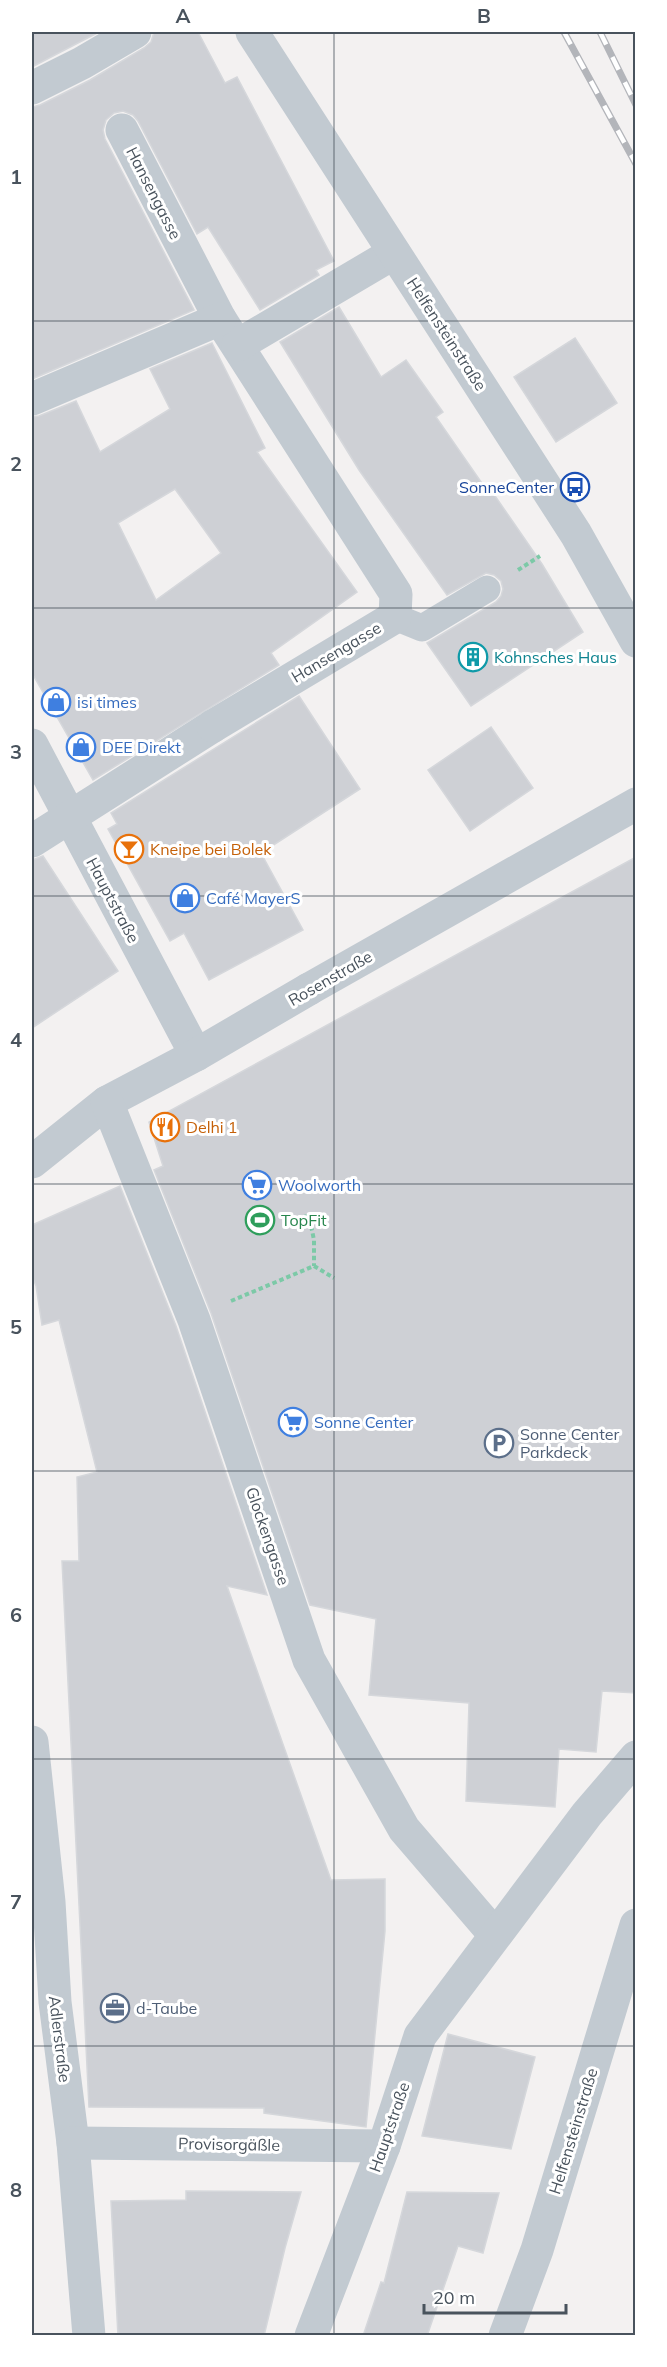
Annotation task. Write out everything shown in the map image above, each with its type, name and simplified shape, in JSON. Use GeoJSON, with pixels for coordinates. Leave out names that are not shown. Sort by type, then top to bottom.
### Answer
{"type":"FeatureCollection","features":[{"type":"Feature","properties":{"kind":"street"},"geometry":{"type":"LineString","coordinates":[[32,88],[82,63],[135,32]]}},
{"type":"Feature","properties":{"kind":"street","name":"Helfensteinstraße"},"geometry":{"type":"LineString","coordinates":[[252,32],[576,534],[636,641]]}},
{"type":"Feature","properties":{"kind":"street","name":"Hansengasse"},"geometry":{"type":"LineString","coordinates":[[32,841],[213,726],[395,617],[396,594],[229,332],[122,130]]}},
{"type":"Feature","properties":{"kind":"street"},"geometry":{"type":"LineString","coordinates":[[32,399],[229,332],[394,253]]}},
{"type":"Feature","properties":{"kind":"street","name":"Hauptstraße"},"geometry":{"type":"LineString","coordinates":[[32,745],[196,1055]]}},
{"type":"Feature","properties":{"kind":"street","name":"Rosenstraße"},"geometry":{"type":"LineString","coordinates":[[32,1162],[106,1102],[196,1055],[636,804]]}},
{"type":"Feature","properties":{"kind":"street","name":"Glockengasse"},"geometry":{"type":"LineString","coordinates":[[106,1102],[194,1320],[309,1660],[404,1829],[495,1935]]}},
{"type":"Feature","properties":{"kind":"street","name":"Adlerstraße"},"geometry":{"type":"LineString","coordinates":[[32,1742],[49,1902],[54,2002],[74,2143],[89,2336]]}},
{"type":"Feature","properties":{"kind":"street"},"geometry":{"type":"LineString","coordinates":[[495,1935],[587,1814],[636,1758]]}},
{"type":"Feature","properties":{"kind":"street","name":"Helfensteinstraße"},"geometry":{"type":"LineString","coordinates":[[505,2336],[537,2250],[636,1925]]}},
{"type":"Feature","properties":{"kind":"street","name":"Hauptstraße"},"geometry":{"type":"LineString","coordinates":[[311,2336],[384,2146],[420,2036],[495,1935]]}},
{"type":"Feature","properties":{"kind":"street","name":"Provisorgäßle"},"geometry":{"type":"LineString","coordinates":[[74,2143],[384,2146]]}},
{"type":"Feature","properties":{"kind":"lane"},"geometry":{"type":"LineString","coordinates":[[395,617],[422,628],[487,589]]}},
{"type":"Feature","properties":{"kind":"path"},"geometry":{"type":"LineString","coordinates":[[297,1218],[309,1216],[314,1240],[314,1266]]}},
{"type":"Feature","properties":{"kind":"path"},"geometry":{"type":"LineString","coordinates":[[314,1266],[334,1278]]}},
{"type":"Feature","properties":{"kind":"path"},"geometry":{"type":"LineString","coordinates":[[226,1296],[231,1301],[314,1266]]}},
{"type":"Feature","properties":{"kind":"building"},"geometry":{"type":"Polygon","coordinates":[[[32,32],[99,32],[32,67],[32,32]]]}},
{"type":"Feature","properties":{"kind":"building"},"geometry":{"type":"Polygon","coordinates":[[[154,32],[198,32],[225,83],[237,77],[334,261],[316,270],[319,275],[260,310],[208,227],[197,234],[138,121],[133,115],[123,111],[114,113],[106,120],[103,130],[105,139],[194,310],[32,379],[32,107],[90,80],[144,48],[151,42],[154,32]]]}},
{"type":"Feature","properties":{"kind":"building"},"geometry":{"type":"Polygon","coordinates":[[[339,307],[381,377],[406,360],[443,412],[436,417],[488,492],[491,490],[542,564],[583,632],[471,706],[427,643],[496,602],[503,589],[501,581],[494,575],[486,573],[447,595],[359,470],[280,342],[339,307]]]}},
{"type":"Feature","properties":{"kind":"building"},"geometry":{"type":"Polygon","coordinates":[[[575,338],[617,403],[556,442],[514,377],[575,338]]]}},
{"type":"Feature","properties":{"kind":"building"},"geometry":{"type":"Polygon","coordinates":[[[212,343],[265,448],[257,452],[357,592],[271,653],[279,665],[93,780],[32,673],[32,417],[76,401],[100,452],[170,409],[150,369],[212,343]],[[175,489],[118,523],[156,600],[221,553],[175,489]]]}},
{"type":"Feature","properties":{"kind":"building"},"geometry":{"type":"Polygon","coordinates":[[[299,696],[360,789],[261,853],[303,930],[209,980],[184,933],[170,941],[108,829],[117,824],[111,813],[299,696]]]}},
{"type":"Feature","properties":{"kind":"building"},"geometry":{"type":"Polygon","coordinates":[[[491,727],[533,788],[470,831],[428,770],[491,727]]]}},
{"type":"Feature","properties":{"kind":"building"},"geometry":{"type":"Polygon","coordinates":[[[43,856],[118,971],[32,1028],[32,860],[43,856]]]}},
{"type":"Feature","properties":{"kind":"building"},"geometry":{"type":"Polygon","coordinates":[[[636,857],[636,1693],[602,1691],[596,1752],[559,1749],[555,1807],[466,1801],[469,1703],[369,1695],[376,1619],[310,1605],[211,1313],[154,1170],[163,1166],[149,1122],[636,857]]]}},
{"type":"Feature","properties":{"kind":"building"},"geometry":{"type":"Polygon","coordinates":[[[120,1186],[176,1326],[267,1595],[227,1586],[331,1880],[385,1879],[385,1931],[366,2127],[264,2113],[264,2108],[89,2107],[62,1561],[79,1561],[77,1477],[97,1472],[59,1320],[42,1325],[36,1286],[32,1276],[32,1225],[120,1186]]]}},
{"type":"Feature","properties":{"kind":"building"},"geometry":{"type":"Polygon","coordinates":[[[448,2034],[535,2057],[511,2149],[422,2136],[448,2034]]]}},
{"type":"Feature","properties":{"kind":"building"},"geometry":{"type":"Polygon","coordinates":[[[186,2191],[301,2192],[264,2336],[118,2336],[111,2201],[186,2200],[186,2191]]]}},
{"type":"Feature","properties":{"kind":"building"},"geometry":{"type":"Polygon","coordinates":[[[407,2192],[499,2193],[483,2253],[458,2246],[427,2336],[363,2336],[381,2282],[384,2283],[407,2192]]]}},
{"type":"Feature","properties":{"kind":"railway"},"geometry":{"type":"LineString","coordinates":[[564,32],[636,164]]}},
{"type":"Feature","properties":{"kind":"railway"},"geometry":{"type":"LineString","coordinates":[[600,32],[636,105]]}},
{"type":"Feature","properties":{"kind":"place","name":"SonneCenter"},"geometry":{"type":"Point","coordinates":[575,487]}},
{"type":"Feature","properties":{"kind":"place","name":"Kohnsches Haus"},"geometry":{"type":"Point","coordinates":[473,657]}},
{"type":"Feature","properties":{"kind":"place","name":"isi times"},"geometry":{"type":"Point","coordinates":[56,702]}},
{"type":"Feature","properties":{"kind":"place","name":"DEE Direkt"},"geometry":{"type":"Point","coordinates":[81,747]}},
{"type":"Feature","properties":{"kind":"place","name":"Kneipe bei Bolek"},"geometry":{"type":"Point","coordinates":[129,849]}},
{"type":"Feature","properties":{"kind":"place","name":"Café MayerS"},"geometry":{"type":"Point","coordinates":[185,898]}},
{"type":"Feature","properties":{"kind":"place","name":"Delhi 1"},"geometry":{"type":"Point","coordinates":[165,1127]}},
{"type":"Feature","properties":{"kind":"place","name":"Woolworth"},"geometry":{"type":"Point","coordinates":[257,1185]}},
{"type":"Feature","properties":{"kind":"place","name":"TopFit"},"geometry":{"type":"Point","coordinates":[260,1220]}},
{"type":"Feature","properties":{"kind":"place","name":"Sonne Center"},"geometry":{"type":"Point","coordinates":[293,1422]}},
{"type":"Feature","properties":{"kind":"place","name":"Sonne Center Parkdeck"},"geometry":{"type":"Point","coordinates":[499,1443]}},
{"type":"Feature","properties":{"kind":"place","name":"d-Taube"},"geometry":{"type":"Point","coordinates":[115,2008]}}]}
